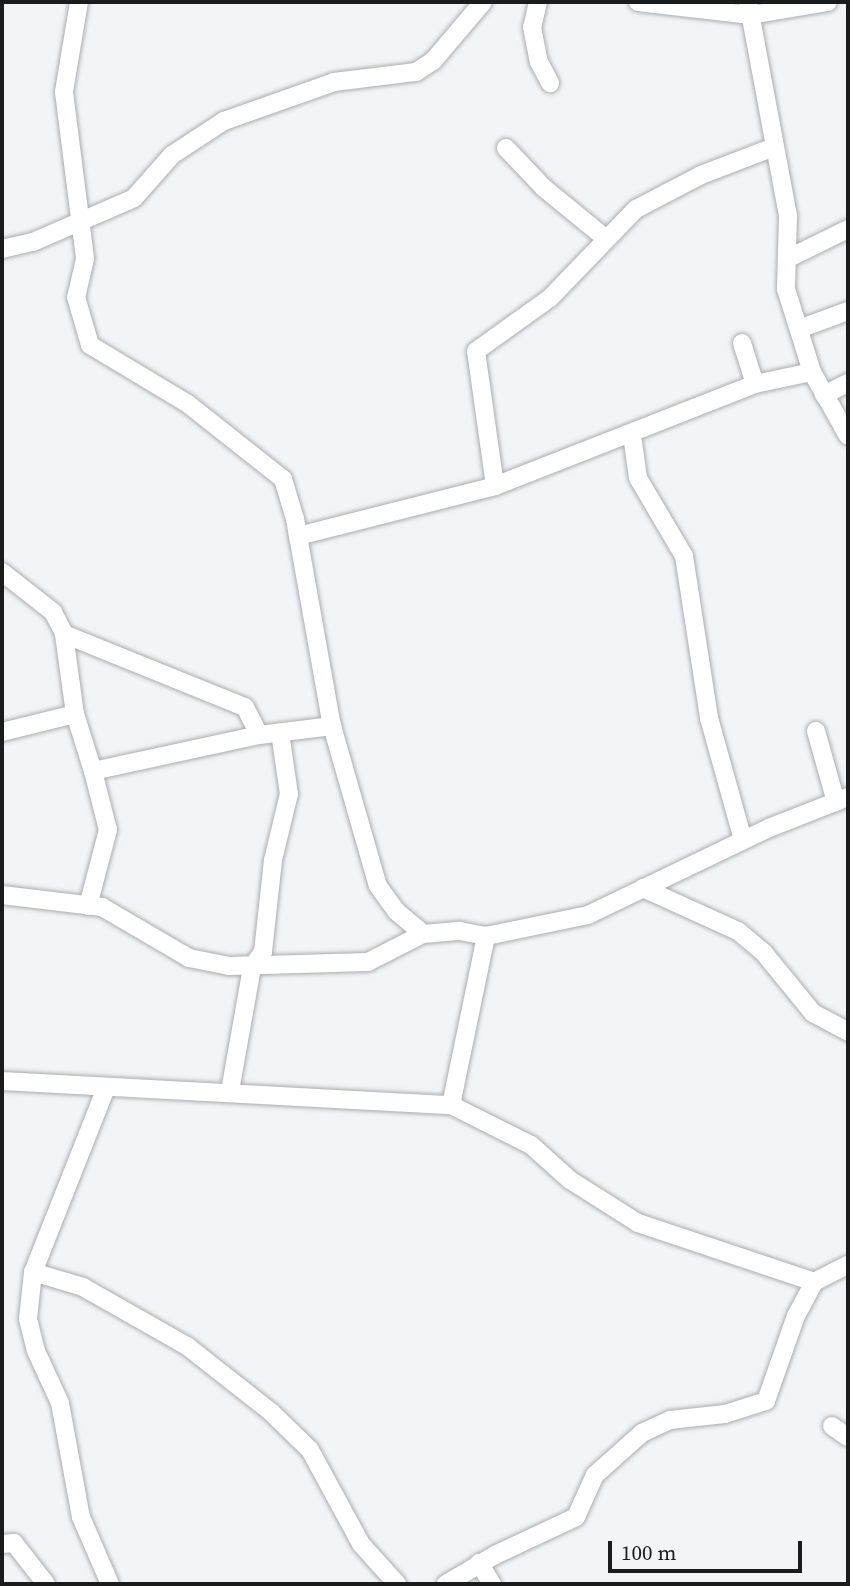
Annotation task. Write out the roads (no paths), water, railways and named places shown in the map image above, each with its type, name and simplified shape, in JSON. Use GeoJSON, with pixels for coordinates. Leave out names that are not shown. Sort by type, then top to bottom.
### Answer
{"type":"FeatureCollection","features":[{"type":"Feature","properties":{"kind":"street"},"geometry":{"type":"LineString","coordinates":[[79,2],[64,92],[85,259],[76,297],[90,345],[188,404],[283,479],[298,536],[332,726],[378,886],[396,911],[423,934]]}},
{"type":"Feature","properties":{"kind":"street"},"geometry":{"type":"LineString","coordinates":[[2,249],[33,242],[134,198],[172,155],[224,121],[334,82],[416,72],[433,61],[483,2]]}},
{"type":"Feature","properties":{"kind":"street"},"geometry":{"type":"LineString","coordinates":[[538,2],[532,27],[539,62],[550,83]]}},
{"type":"Feature","properties":{"kind":"street"},"geometry":{"type":"LineString","coordinates":[[638,2],[750,8],[828,2]]}},
{"type":"Feature","properties":{"kind":"street"},"geometry":{"type":"LineString","coordinates":[[750,8],[788,216],[786,289],[812,372],[848,436]]}},
{"type":"Feature","properties":{"kind":"street"},"geometry":{"type":"LineString","coordinates":[[495,486],[477,351],[550,298],[605,237],[636,209],[701,176],[774,147]]}},
{"type":"Feature","properties":{"kind":"street"},"geometry":{"type":"LineString","coordinates":[[506,148],[544,188],[605,237]]}},
{"type":"Feature","properties":{"kind":"street"},"geometry":{"type":"LineString","coordinates":[[787,259],[848,229]]}},
{"type":"Feature","properties":{"kind":"street"},"geometry":{"type":"LineString","coordinates":[[799,329],[848,311]]}},
{"type":"Feature","properties":{"kind":"street"},"geometry":{"type":"LineString","coordinates":[[742,342],[755,384]]}},
{"type":"Feature","properties":{"kind":"street"},"geometry":{"type":"LineString","coordinates":[[298,536],[495,486],[632,435],[755,384],[812,372]]}},
{"type":"Feature","properties":{"kind":"street"},"geometry":{"type":"LineString","coordinates":[[824,395],[848,383]]}},
{"type":"Feature","properties":{"kind":"street"},"geometry":{"type":"LineString","coordinates":[[632,435],[638,478],[684,556],[709,718],[743,840]]}},
{"type":"Feature","properties":{"kind":"street"},"geometry":{"type":"LineString","coordinates":[[2,572],[52,612],[64,634],[75,714],[108,830],[88,905]]}},
{"type":"Feature","properties":{"kind":"street"},"geometry":{"type":"LineString","coordinates":[[64,634],[245,707],[259,735]]}},
{"type":"Feature","properties":{"kind":"street"},"geometry":{"type":"LineString","coordinates":[[2,732],[75,714]]}},
{"type":"Feature","properties":{"kind":"street"},"geometry":{"type":"LineString","coordinates":[[93,771],[259,735],[332,726]]}},
{"type":"Feature","properties":{"kind":"street"},"geometry":{"type":"LineString","coordinates":[[2,895],[102,907],[189,958],[252,967],[368,962],[423,934],[460,931],[486,936],[588,915],[743,840],[842,800],[816,731]]}},
{"type":"Feature","properties":{"kind":"street"},"geometry":{"type":"LineString","coordinates":[[230,1091],[252,967],[263,952],[273,860],[289,794],[280,733]]}},
{"type":"Feature","properties":{"kind":"street"},"geometry":{"type":"LineString","coordinates":[[643,888],[738,931],[764,953],[813,1013],[848,1032]]}},
{"type":"Feature","properties":{"kind":"street"},"geometry":{"type":"LineString","coordinates":[[451,1105],[486,936]]}},
{"type":"Feature","properties":{"kind":"street"},"geometry":{"type":"LineString","coordinates":[[2,1081],[106,1088],[230,1091],[451,1105],[531,1145],[570,1180],[638,1223],[814,1282]]}},
{"type":"Feature","properties":{"kind":"street"},"geometry":{"type":"LineString","coordinates":[[106,1088],[33,1272],[28,1319],[36,1351],[60,1402],[81,1517],[110,1584]]}},
{"type":"Feature","properties":{"kind":"street"},"geometry":{"type":"LineString","coordinates":[[446,1584],[479,1563],[576,1517],[594,1475],[642,1433],[670,1420],[725,1413],[766,1401],[796,1316],[814,1282],[848,1265]]}},
{"type":"Feature","properties":{"kind":"street"},"geometry":{"type":"LineString","coordinates":[[33,1272],[83,1287],[187,1346],[272,1413],[310,1450],[361,1544],[397,1584]]}},
{"type":"Feature","properties":{"kind":"street"},"geometry":{"type":"LineString","coordinates":[[832,1426],[848,1437]]}},
{"type":"Feature","properties":{"kind":"street"},"geometry":{"type":"LineString","coordinates":[[2,1544],[14,1542],[46,1584]]}},
{"type":"Feature","properties":{"kind":"street"},"geometry":{"type":"LineString","coordinates":[[479,1563],[492,1584]]}}]}
